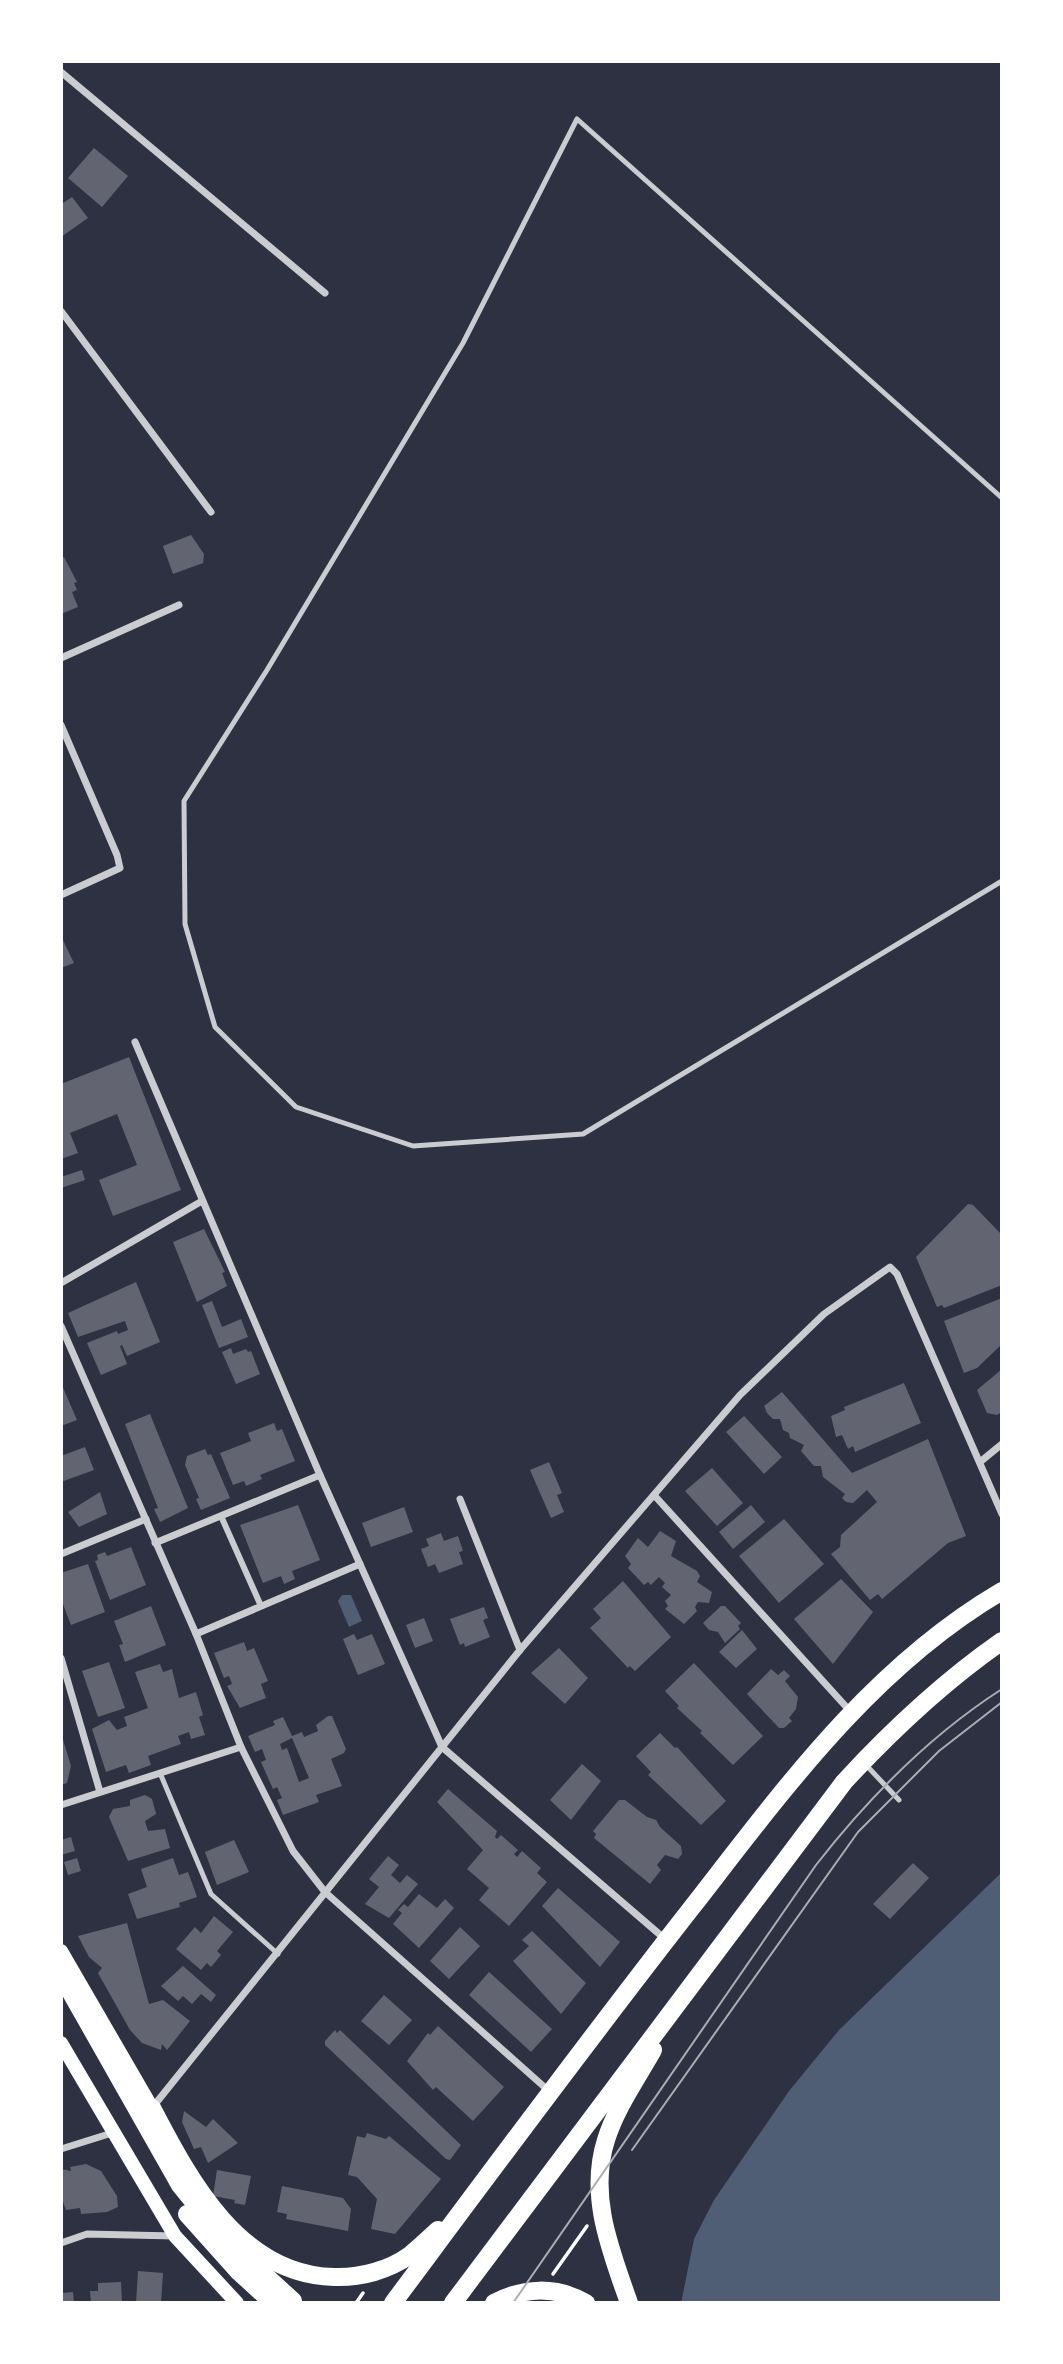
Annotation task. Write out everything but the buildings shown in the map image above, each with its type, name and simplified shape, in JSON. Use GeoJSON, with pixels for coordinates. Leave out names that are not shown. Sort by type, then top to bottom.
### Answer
{"type":"FeatureCollection","features":[{"type":"Feature","properties":{"kind":"highway"},"geometry":{"type":"LineString","coordinates":[[393,2303],[666,1940],[811,1754],[850,1711],[944,1631],[1002,1591]]}},
{"type":"Feature","properties":{"kind":"highway"},"geometry":{"type":"LineString","coordinates":[[453,2303],[695,1977],[863,1761],[956,1674],[1002,1641]]}},
{"type":"Feature","properties":{"kind":"highway"},"geometry":{"type":"LineString","coordinates":[[61,1975],[180,2185],[219,2233],[293,2301]]}},
{"type":"Feature","properties":{"kind":"highway"},"geometry":{"type":"LineString","coordinates":[[629,2303],[610,2248],[602,2208],[601,2164],[614,2119],[695,1977]]}},
{"type":"Feature","properties":{"kind":"highway"},"geometry":{"type":"LineString","coordinates":[[61,2000],[183,2208],[238,2272],[273,2303]]}},
{"type":"Feature","properties":{"kind":"highway"},"geometry":{"type":"LineString","coordinates":[[152,2108],[193,2180],[226,2222],[263,2256],[293,2270],[339,2278],[380,2270],[410,2255],[467,2204]]}},
{"type":"Feature","properties":{"kind":"highway"},"geometry":{"type":"LineString","coordinates":[[494,2303],[522,2290],[568,2294],[586,2303]]}},
{"type":"Feature","properties":{"kind":"main road"},"geometry":{"type":"LineString","coordinates":[[61,1951],[152,2108]]}},
{"type":"Feature","properties":{"kind":"main road"},"geometry":{"type":"LineString","coordinates":[[61,2043],[175,2236],[237,2303]]}},
{"type":"Feature","properties":{"kind":"street"},"geometry":{"type":"LineString","coordinates":[[61,72],[325,293]]}},
{"type":"Feature","properties":{"kind":"street"},"geometry":{"type":"LineString","coordinates":[[61,311],[211,512]]}},
{"type":"Feature","properties":{"kind":"street"},"geometry":{"type":"LineString","coordinates":[[61,658],[179,605]]}},
{"type":"Feature","properties":{"kind":"street"},"geometry":{"type":"LineString","coordinates":[[61,725],[117,855],[120,868],[61,895]]}},
{"type":"Feature","properties":{"kind":"street"},"geometry":{"type":"LineString","coordinates":[[135,1042],[320,1475],[442,1747],[666,1940]]}},
{"type":"Feature","properties":{"kind":"street"},"geometry":{"type":"LineString","coordinates":[[61,1283],[202,1201]]}},
{"type":"Feature","properties":{"kind":"street"},"geometry":{"type":"LineString","coordinates":[[152,2108],[278,1955],[520,1650],[740,1395],[824,1314],[890,1267],[897,1274],[1002,1514]]}},
{"type":"Feature","properties":{"kind":"street"},"geometry":{"type":"LineString","coordinates":[[61,1326],[196,1634],[241,1747],[293,1851],[326,1892],[551,2092]]}},
{"type":"Feature","properties":{"kind":"street"},"geometry":{"type":"LineString","coordinates":[[980,1462],[1002,1444]]}},
{"type":"Feature","properties":{"kind":"street"},"geometry":{"type":"LineString","coordinates":[[155,1543],[320,1475]]}},
{"type":"Feature","properties":{"kind":"street"},"geometry":{"type":"LineString","coordinates":[[654,1495],[850,1711]]}},
{"type":"Feature","properties":{"kind":"street"},"geometry":{"type":"LineString","coordinates":[[460,1499],[520,1650]]}},
{"type":"Feature","properties":{"kind":"street"},"geometry":{"type":"LineString","coordinates":[[221,1516],[261,1606]]}},
{"type":"Feature","properties":{"kind":"street"},"geometry":{"type":"LineString","coordinates":[[61,1554],[145,1519]]}},
{"type":"Feature","properties":{"kind":"street"},"geometry":{"type":"LineString","coordinates":[[196,1634],[360,1564]]}},
{"type":"Feature","properties":{"kind":"street"},"geometry":{"type":"LineString","coordinates":[[61,1658],[100,1792]]}},
{"type":"Feature","properties":{"kind":"street"},"geometry":{"type":"LineString","coordinates":[[61,1805],[241,1747]]}},
{"type":"Feature","properties":{"kind":"street"},"geometry":{"type":"LineString","coordinates":[[61,2149],[113,2133]]}},
{"type":"Feature","properties":{"kind":"street"},"geometry":{"type":"LineString","coordinates":[[61,2243],[87,2234],[175,2236]]}},
{"type":"Feature","properties":{"kind":"lane"},"geometry":{"type":"LineString","coordinates":[[1002,498],[577,119],[463,343],[267,670],[184,801],[186,924],[215,1027],[296,1107],[413,1146],[583,1134],[1002,881]]}},
{"type":"Feature","properties":{"kind":"lane"},"geometry":{"type":"LineString","coordinates":[[863,1761],[899,1800]]}},
{"type":"Feature","properties":{"kind":"lane"},"geometry":{"type":"LineString","coordinates":[[160,1773],[211,1894],[278,1955]]}},
{"type":"Feature","properties":{"kind":"path"},"geometry":{"type":"LineString","coordinates":[[548,2291],[551,2279],[575,2241],[602,2208]]}},
{"type":"Feature","properties":{"kind":"path"},"geometry":{"type":"LineString","coordinates":[[356,2303],[365,2291]]}},
{"type":"Feature","properties":{"kind":"water"},"geometry":{"type":"Polygon","coordinates":[[[342,1595],[351,1595],[362,1621],[349,1627],[338,1601],[342,1595]]]}},
{"type":"Feature","properties":{"kind":"water"},"geometry":{"type":"Polygon","coordinates":[[[1002,1872],[1002,2303],[681,2303],[694,2239],[714,2200],[789,2091],[839,2030],[1002,1872]]]}},
{"type":"Feature","properties":{"kind":"tram line"},"geometry":{"type":"LineString","coordinates":[[513,2303],[816,1865],[857,1815],[925,1747],[1002,1689]]}},
{"type":"Feature","properties":{"kind":"tram line"},"geometry":{"type":"LineString","coordinates":[[632,2150],[858,1832],[939,1751],[1002,1702]]}}]}
